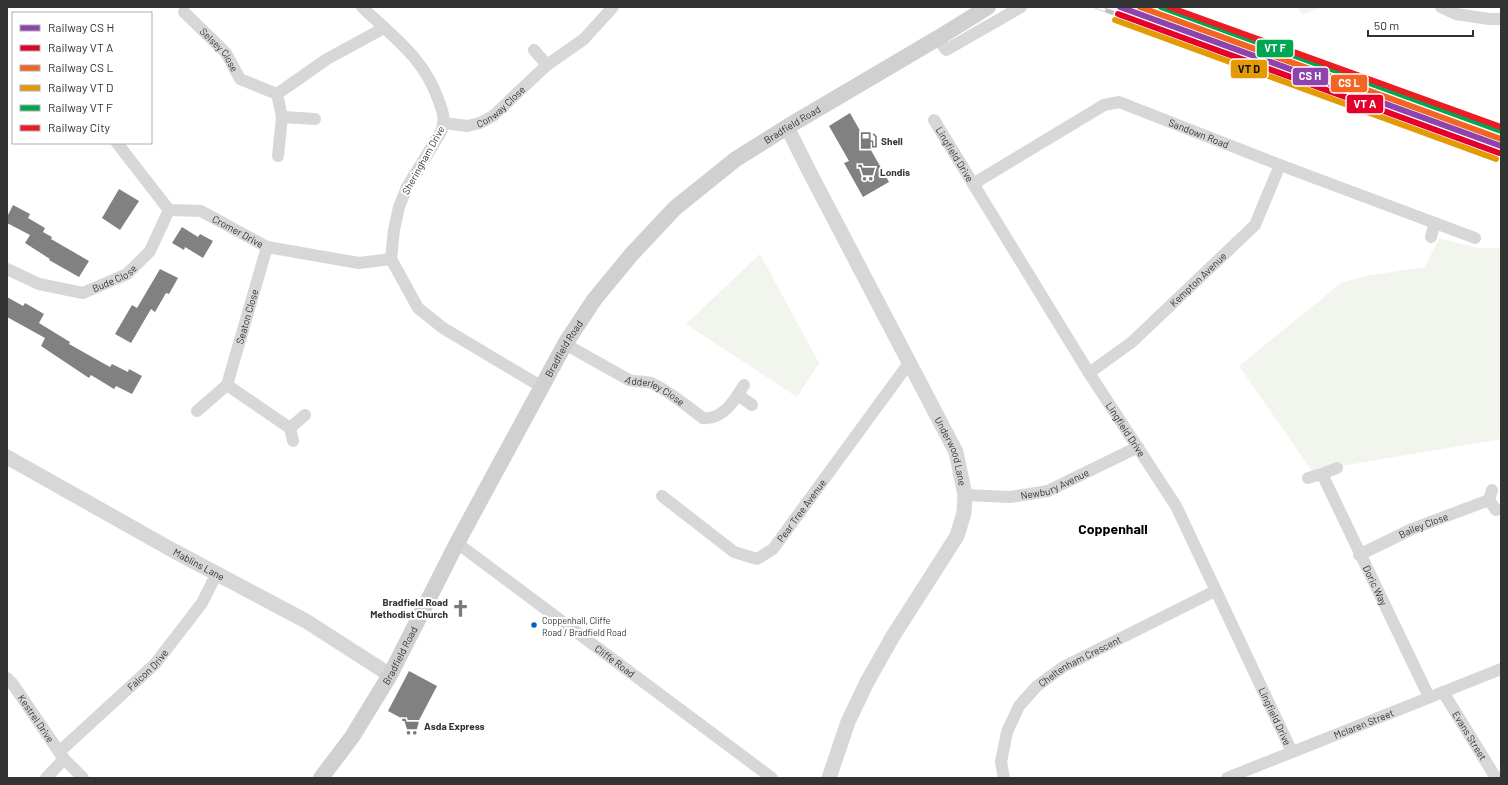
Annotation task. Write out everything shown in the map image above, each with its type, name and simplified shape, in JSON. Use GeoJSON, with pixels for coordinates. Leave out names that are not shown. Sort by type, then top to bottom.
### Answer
{"type":"FeatureCollection","features":[{"type":"Feature","properties":{"kind":"main road","name":"Bradfield Road"},"geometry":{"type":"LineString","coordinates":[[321,778],[352,737],[390,675],[457,543],[565,344],[594,300],[631,256],[675,208],[736,159],[988,7]]}},
{"type":"Feature","properties":{"kind":"street","name":"Sheringham Drive"},"geometry":{"type":"LineString","coordinates":[[362,7],[410,52],[422,66],[436,94],[443,113],[444,123],[442,132],[407,187],[399,207],[391,259]]}},
{"type":"Feature","properties":{"kind":"street","name":"Conway Close"},"geometry":{"type":"LineString","coordinates":[[444,123],[467,126],[480,123],[493,116],[547,65],[584,38],[613,7]]}},
{"type":"Feature","properties":{"kind":"street"},"geometry":{"type":"LineString","coordinates":[[938,38],[946,50],[1021,7]]}},
{"type":"Feature","properties":{"kind":"street"},"geometry":{"type":"LineString","coordinates":[[1441,7],[1456,14],[1489,19],[1501,19]]}},
{"type":"Feature","properties":{"kind":"street","name":"Selsey Close"},"geometry":{"type":"LineString","coordinates":[[184,12],[226,53],[240,79],[277,94]]}},
{"type":"Feature","properties":{"kind":"street"},"geometry":{"type":"LineString","coordinates":[[278,156],[282,117],[277,94],[326,59],[384,28]]}},
{"type":"Feature","properties":{"kind":"street"},"geometry":{"type":"LineString","coordinates":[[534,50],[547,65]]}},
{"type":"Feature","properties":{"kind":"street","name":"Sandown Road"},"geometry":{"type":"LineString","coordinates":[[973,184],[1104,105],[1119,102],[1280,165],[1475,238]]}},
{"type":"Feature","properties":{"kind":"street"},"geometry":{"type":"LineString","coordinates":[[282,117],[315,119]]}},
{"type":"Feature","properties":{"kind":"street","name":"Lingfield Drive"},"geometry":{"type":"LineString","coordinates":[[934,120],[1089,373],[1176,506],[1292,752]]}},
{"type":"Feature","properties":{"kind":"street","name":"Underwood Lane"},"geometry":{"type":"LineString","coordinates":[[787,127],[956,452],[965,495],[964,513],[957,536],[893,636],[867,682],[848,722],[829,778]]}},
{"type":"Feature","properties":{"kind":"street"},"geometry":{"type":"LineString","coordinates":[[118,144],[169,210]]}},
{"type":"Feature","properties":{"kind":"street","name":"Kempton Avenue"},"geometry":{"type":"LineString","coordinates":[[1089,373],[1132,342],[1255,225],[1280,165]]}},
{"type":"Feature","properties":{"kind":"street","name":"Cromer Drive"},"geometry":{"type":"LineString","coordinates":[[169,210],[201,212],[267,247],[359,262],[391,259]]}},
{"type":"Feature","properties":{"kind":"street","name":"Bude Close"},"geometry":{"type":"LineString","coordinates":[[7,269],[39,284],[83,293],[127,274],[150,251],[169,210]]}},
{"type":"Feature","properties":{"kind":"street"},"geometry":{"type":"LineString","coordinates":[[1431,237],[1435,223]]}},
{"type":"Feature","properties":{"kind":"street","name":"Seaton Close"},"geometry":{"type":"LineString","coordinates":[[227,385],[267,247]]}},
{"type":"Feature","properties":{"kind":"street"},"geometry":{"type":"LineString","coordinates":[[391,259],[418,308],[443,328],[542,387]]}},
{"type":"Feature","properties":{"kind":"street","name":"Adderley Close"},"geometry":{"type":"LineString","coordinates":[[565,344],[629,380],[650,383],[703,418],[709,419],[722,412],[730,406],[741,390],[752,405]]}},
{"type":"Feature","properties":{"kind":"street","name":"Pear Tree Avenue"},"geometry":{"type":"LineString","coordinates":[[662,496],[734,552],[757,559],[773,549],[909,363]]}},
{"type":"Feature","properties":{"kind":"street"},"geometry":{"type":"LineString","coordinates":[[197,411],[227,385],[290,428],[293,441]]}},
{"type":"Feature","properties":{"kind":"street"},"geometry":{"type":"LineString","coordinates":[[290,428],[305,415]]}},
{"type":"Feature","properties":{"kind":"street","name":"Newbury Avenue"},"geometry":{"type":"LineString","coordinates":[[965,495],[1010,497],[1048,492],[1138,447]]}},
{"type":"Feature","properties":{"kind":"street","name":"Mablins Lane"},"geometry":{"type":"LineString","coordinates":[[7,457],[174,551],[306,621],[390,675]]}},
{"type":"Feature","properties":{"kind":"street"},"geometry":{"type":"LineString","coordinates":[[1308,478],[1337,468]]}},
{"type":"Feature","properties":{"kind":"street","name":"Doric Way"},"geometry":{"type":"LineString","coordinates":[[1322,474],[1428,697]]}},
{"type":"Feature","properties":{"kind":"street","name":"Bailey Close"},"geometry":{"type":"LineString","coordinates":[[1360,554],[1412,529],[1490,495],[1496,510]]}},
{"type":"Feature","properties":{"kind":"street","name":"Cliffe Road"},"geometry":{"type":"LineString","coordinates":[[457,543],[772,778]]}},
{"type":"Feature","properties":{"kind":"street","name":"Falcon Drive"},"geometry":{"type":"LineString","coordinates":[[62,756],[155,664],[202,603],[218,573]]}},
{"type":"Feature","properties":{"kind":"street","name":"Cheltenham Crescent"},"geometry":{"type":"LineString","coordinates":[[1004,778],[1001,762],[1007,732],[1019,706],[1037,686],[1063,667],[1215,591]]}},
{"type":"Feature","properties":{"kind":"street","name":"Mclaren Street"},"geometry":{"type":"LineString","coordinates":[[1226,778],[1501,669]]}},
{"type":"Feature","properties":{"kind":"street","name":"Kestrel Drive"},"geometry":{"type":"LineString","coordinates":[[7,678],[12,683],[62,756],[83,778]]}},
{"type":"Feature","properties":{"kind":"street","name":"Evans Street"},"geometry":{"type":"LineString","coordinates":[[1443,692],[1496,778]]}},
{"type":"Feature","properties":{"kind":"street"},"geometry":{"type":"LineString","coordinates":[[46,778],[62,756]]}},
{"type":"Feature","properties":{"kind":"shaded area"},"geometry":{"type":"Polygon","coordinates":[[[1298,7],[1322,7],[1302,15],[1298,7]]]}},
{"type":"Feature","properties":{"kind":"shaded area"},"geometry":{"type":"Polygon","coordinates":[[[1439,238],[1477,248],[1501,248],[1501,439],[1312,471],[1239,366],[1341,283],[1366,276],[1425,267],[1439,238]]]}},
{"type":"Feature","properties":{"kind":"shaded area"},"geometry":{"type":"Polygon","coordinates":[[[760,254],[819,363],[797,397],[686,324],[760,254]]]}},
{"type":"Feature","properties":{"kind":"building"},"geometry":{"type":"Polygon","coordinates":[[[850,113],[889,182],[863,197],[844,163],[849,161],[829,126],[850,113]]]}},
{"type":"Feature","properties":{"kind":"building"},"geometry":{"type":"Polygon","coordinates":[[[119,189],[139,201],[120,230],[102,218],[119,189]]]}},
{"type":"Feature","properties":{"kind":"building"},"geometry":{"type":"Polygon","coordinates":[[[13,205],[30,214],[28,218],[45,228],[43,232],[52,237],[51,239],[89,261],[79,277],[49,260],[50,259],[25,243],[30,235],[7,223],[7,217],[13,205]]]}},
{"type":"Feature","properties":{"kind":"building"},"geometry":{"type":"Polygon","coordinates":[[[182,227],[198,237],[200,234],[213,241],[203,258],[185,247],[184,250],[172,243],[182,227]]]}},
{"type":"Feature","properties":{"kind":"building"},"geometry":{"type":"Polygon","coordinates":[[[160,269],[178,278],[169,294],[166,293],[155,312],[151,309],[131,343],[115,334],[132,305],[137,308],[160,269]]]}},
{"type":"Feature","properties":{"kind":"building"},"geometry":{"type":"Polygon","coordinates":[[[7,297],[23,306],[25,303],[44,314],[39,323],[70,342],[69,344],[110,367],[112,364],[128,372],[129,369],[142,376],[132,394],[116,386],[114,389],[91,375],[89,378],[41,346],[45,338],[7,317],[7,297]]]}},
{"type":"Feature","properties":{"kind":"building"},"geometry":{"type":"Polygon","coordinates":[[[409,671],[437,686],[416,726],[388,711],[409,671]]]}},
{"type":"Feature","properties":{"kind":"railway"},"geometry":{"type":"LineString","coordinates":[[1097,7],[1501,155]]}},
{"type":"Feature","properties":{"kind":"transit line"},"geometry":{"type":"LineString","coordinates":[[1120,7],[1501,146]]}},
{"type":"Feature","properties":{"kind":"transit line"},"geometry":{"type":"LineString","coordinates":[[1140,7],[1501,139]]}},
{"type":"Feature","properties":{"kind":"transit line"},"geometry":{"type":"LineString","coordinates":[[1161,7],[1501,131]]}},
{"type":"Feature","properties":{"kind":"transit line"},"geometry":{"type":"LineString","coordinates":[[1118,14],[1499,153]]}},
{"type":"Feature","properties":{"kind":"transit line"},"geometry":{"type":"LineString","coordinates":[[1115,20],[1496,159]]}},
{"type":"Feature","properties":{"kind":"rail line","name":"City"},"geometry":{"type":"LineString","coordinates":[[1169,7],[1501,127]]}},
{"type":"Feature","properties":{"kind":"place","name":"Shell"},"geometry":{"type":"Point","coordinates":[868,141]}},
{"type":"Feature","properties":{"kind":"place","name":"Londis"},"geometry":{"type":"Point","coordinates":[867,172]}},
{"type":"Feature","properties":{"kind":"place","name":"Bradfield Road Methodist Church"},"geometry":{"type":"Point","coordinates":[461,608]}},
{"type":"Feature","properties":{"kind":"place","name":"Coppenhall, Cliffe Road / Bradfield Road"},"geometry":{"type":"Point","coordinates":[534,625]}},
{"type":"Feature","properties":{"kind":"place","name":"Asda Express"},"geometry":{"type":"Point","coordinates":[411,726]}},
{"type":"Feature","properties":{"kind":"district","name":"Coppenhall"},"geometry":{"type":"Point","coordinates":[1113,528]}}]}
